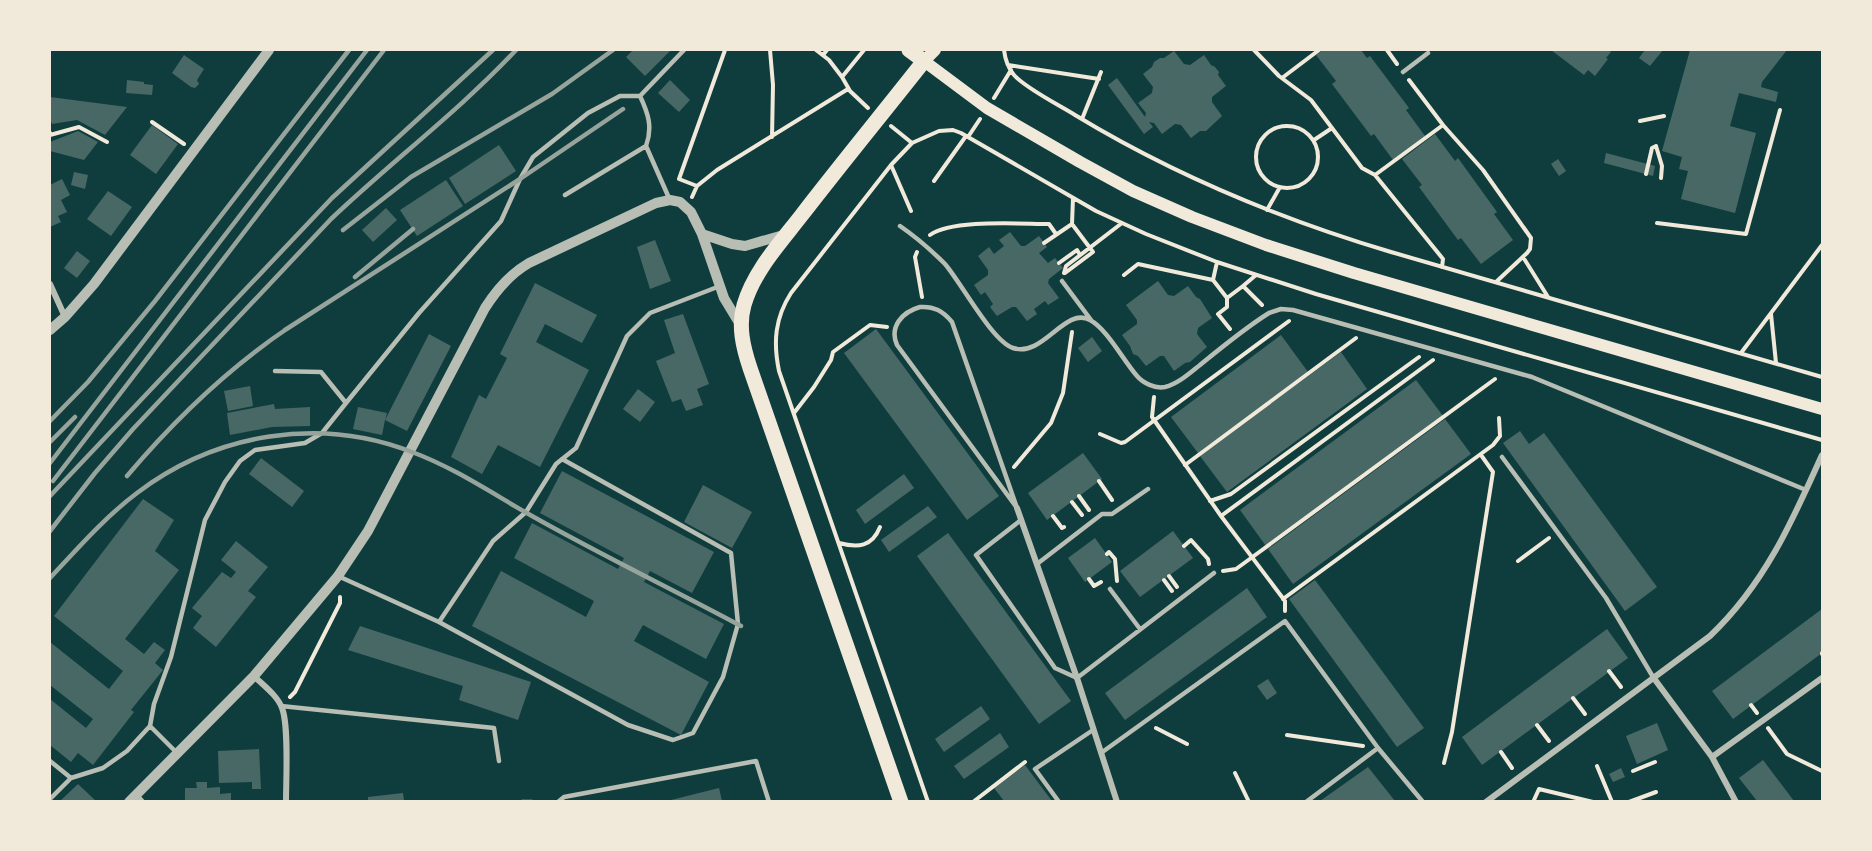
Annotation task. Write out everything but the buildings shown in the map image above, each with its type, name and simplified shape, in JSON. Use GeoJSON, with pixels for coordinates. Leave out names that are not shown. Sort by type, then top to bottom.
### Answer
{"type":"FeatureCollection","features":[{"type":"Feature","properties":{"kind":"main road"},"geometry":{"type":"LineString","coordinates":[[909,50],[987,108],[1133,191],[1192,217],[1266,245],[1354,273],[1822,409]]}},
{"type":"Feature","properties":{"kind":"main road"},"geometry":{"type":"LineString","coordinates":[[901,801],[750,368],[741,326],[745,303],[756,278],[788,234],[934,50]]}},
{"type":"Feature","properties":{"kind":"street"},"geometry":{"type":"LineString","coordinates":[[50,330],[65,317],[94,284],[269,50]]}},
{"type":"Feature","properties":{"kind":"street"},"geometry":{"type":"LineString","coordinates":[[135,799],[254,676],[338,576],[368,531],[485,308],[508,277],[529,263],[656,203],[670,200],[680,202],[691,212],[702,234],[724,298],[741,326]]}},
{"type":"Feature","properties":{"kind":"street"},"geometry":{"type":"LineString","coordinates":[[702,234],[745,246],[788,234]]}},
{"type":"Feature","properties":{"kind":"street"},"geometry":{"type":"LineString","coordinates":[[50,284],[65,317]]}},
{"type":"Feature","properties":{"kind":"street"},"geometry":{"type":"LineString","coordinates":[[1486,801],[1710,636],[1737,608],[1763,574],[1822,454]]}},
{"type":"Feature","properties":{"kind":"street"},"geometry":{"type":"LineString","coordinates":[[1017,508],[1077,678],[1117,801]]}},
{"type":"Feature","properties":{"kind":"street"},"geometry":{"type":"LineString","coordinates":[[254,676],[281,706],[285,734],[286,801]]}},
{"type":"Feature","properties":{"kind":"street"},"geometry":{"type":"LineString","coordinates":[[1653,677],[1712,757],[1736,801]]}},
{"type":"Feature","properties":{"kind":"street"},"geometry":{"type":"LineString","coordinates":[[1712,757],[1822,678]]}},
{"type":"Feature","properties":{"kind":"lane"},"geometry":{"type":"LineString","coordinates":[[50,799],[71,778],[103,768],[128,751],[150,726],[154,704],[171,657],[205,520],[225,482],[240,460],[255,450],[305,443],[322,433],[419,313],[501,221],[533,157],[588,113],[620,96],[640,96],[684,50]]}},
{"type":"Feature","properties":{"kind":"lane"},"geometry":{"type":"LineString","coordinates":[[1403,72],[1428,53]]}},
{"type":"Feature","properties":{"kind":"lane"},"geometry":{"type":"LineString","coordinates":[[565,195],[646,146],[650,123],[648,112],[640,96]]}},
{"type":"Feature","properties":{"kind":"lane"},"geometry":{"type":"LineString","coordinates":[[646,146],[670,200]]}},
{"type":"Feature","properties":{"kind":"lane"},"geometry":{"type":"LineString","coordinates":[[900,226],[921,241],[945,265],[998,337],[1008,346],[1019,350],[1032,348],[1074,319],[1083,317],[1091,320]]}},
{"type":"Feature","properties":{"kind":"lane"},"geometry":{"type":"LineString","coordinates":[[1062,281],[1141,380],[1160,387],[1166,387],[1183,378],[1269,313],[1281,309],[1301,312],[1540,380],[1806,490]]}},
{"type":"Feature","properties":{"kind":"lane"},"geometry":{"type":"LineString","coordinates":[[439,622],[493,541],[526,512],[556,464],[576,448],[627,336],[650,313],[720,286]]}},
{"type":"Feature","properties":{"kind":"lane"},"geometry":{"type":"LineString","coordinates":[[924,307],[940,311],[952,322],[1017,508],[900,350],[894,339],[895,328],[908,312],[924,307]]}},
{"type":"Feature","properties":{"kind":"lane"},"geometry":{"type":"LineString","coordinates":[[275,371],[321,372],[346,403]]}},
{"type":"Feature","properties":{"kind":"lane"},"geometry":{"type":"LineString","coordinates":[[1502,457],[1606,598],[1653,677]]}},
{"type":"Feature","properties":{"kind":"lane"},"geometry":{"type":"LineString","coordinates":[[338,576],[439,622],[628,725],[673,740],[693,733],[723,677],[738,624],[731,553],[562,459]]}},
{"type":"Feature","properties":{"kind":"lane"},"geometry":{"type":"LineString","coordinates":[[1037,564],[1102,514],[1113,514],[1148,489]]}},
{"type":"Feature","properties":{"kind":"lane"},"geometry":{"type":"LineString","coordinates":[[1021,520],[976,555],[1055,668],[1077,678],[1214,573]]}},
{"type":"Feature","properties":{"kind":"lane"},"geometry":{"type":"LineString","coordinates":[[1110,589],[1140,629]]}},
{"type":"Feature","properties":{"kind":"lane"},"geometry":{"type":"LineString","coordinates":[[1101,753],[1285,621],[1378,748],[1423,801]]}},
{"type":"Feature","properties":{"kind":"lane"},"geometry":{"type":"LineString","coordinates":[[281,706],[494,728],[499,761]]}},
{"type":"Feature","properties":{"kind":"lane"},"geometry":{"type":"LineString","coordinates":[[150,726],[177,753]]}},
{"type":"Feature","properties":{"kind":"lane"},"geometry":{"type":"LineString","coordinates":[[1059,801],[1035,769],[1093,730]]}},
{"type":"Feature","properties":{"kind":"lane"},"geometry":{"type":"LineString","coordinates":[[1306,801],[1378,748]]}},
{"type":"Feature","properties":{"kind":"lane"},"geometry":{"type":"LineString","coordinates":[[50,761],[71,778]]}},
{"type":"Feature","properties":{"kind":"lane"},"geometry":{"type":"LineString","coordinates":[[558,801],[564,797],[756,761],[769,801]]}},
{"type":"Feature","properties":{"kind":"lane"},"geometry":{"type":"LineString","coordinates":[[522,801],[531,801]]}},
{"type":"Feature","properties":{"kind":"path"},"geometry":{"type":"LineString","coordinates":[[724,50],[680,179],[696,188],[728,163],[848,89],[842,77],[816,50]]}},
{"type":"Feature","properties":{"kind":"path"},"geometry":{"type":"LineString","coordinates":[[770,50],[773,85],[772,137]]}},
{"type":"Feature","properties":{"kind":"path"},"geometry":{"type":"LineString","coordinates":[[823,55],[827,50]]}},
{"type":"Feature","properties":{"kind":"path"},"geometry":{"type":"LineString","coordinates":[[842,77],[864,50]]}},
{"type":"Feature","properties":{"kind":"path"},"geometry":{"type":"LineString","coordinates":[[1004,50],[1008,65],[1018,78],[1082,120],[1174,170],[1267,210],[1342,237],[1822,377]]}},
{"type":"Feature","properties":{"kind":"path"},"geometry":{"type":"LineString","coordinates":[[1254,50],[1282,78],[1311,100],[1362,168],[1375,175],[1443,259],[1442,267]]}},
{"type":"Feature","properties":{"kind":"path"},"geometry":{"type":"LineString","coordinates":[[1282,78],[1319,50]]}},
{"type":"Feature","properties":{"kind":"path"},"geometry":{"type":"LineString","coordinates":[[1387,50],[1443,125],[1483,170],[1530,235],[1532,241],[1530,249],[1495,282]]}},
{"type":"Feature","properties":{"kind":"path"},"geometry":{"type":"LineString","coordinates":[[1008,65],[1099,79]]}},
{"type":"Feature","properties":{"kind":"path"},"geometry":{"type":"LineString","coordinates":[[1082,120],[1101,72]]}},
{"type":"Feature","properties":{"kind":"path"},"geometry":{"type":"LineString","coordinates":[[1657,223],[1746,234],[1780,110]]}},
{"type":"Feature","properties":{"kind":"path"},"geometry":{"type":"LineString","coordinates":[[1640,121],[1664,116]]}},
{"type":"Feature","properties":{"kind":"path"},"geometry":{"type":"LineString","coordinates":[[152,122],[184,144]]}},
{"type":"Feature","properties":{"kind":"path"},"geometry":{"type":"LineString","coordinates":[[1375,175],[1443,125]]}},
{"type":"Feature","properties":{"kind":"path"},"geometry":{"type":"LineString","coordinates":[[1292,126],[1307,132],[1314,140],[1319,153],[1319,161],[1312,176],[1299,186],[1280,187],[1268,181],[1258,168],[1256,152],[1263,137],[1276,127],[1292,126]]}},
{"type":"Feature","properties":{"kind":"path"},"geometry":{"type":"LineString","coordinates":[[50,133],[50,135],[79,127],[107,142]]}},
{"type":"Feature","properties":{"kind":"path"},"geometry":{"type":"LineString","coordinates":[[1314,140],[1332,128]]}},
{"type":"Feature","properties":{"kind":"path"},"geometry":{"type":"LineString","coordinates":[[928,801],[793,414],[777,360],[775,338],[780,314],[791,293],[891,165],[912,143],[929,134],[946,129],[953,130],[1122,223],[1217,262],[1822,440]]}},
{"type":"Feature","properties":{"kind":"path"},"geometry":{"type":"LineString","coordinates":[[934,181],[967,137]]}},
{"type":"Feature","properties":{"kind":"path"},"geometry":{"type":"LineString","coordinates":[[1646,174],[1652,148],[1656,146],[1662,166],[1661,178]]}},
{"type":"Feature","properties":{"kind":"path"},"geometry":{"type":"LineString","coordinates":[[891,165],[911,211]]}},
{"type":"Feature","properties":{"kind":"path"},"geometry":{"type":"LineString","coordinates":[[1267,210],[1280,187]]}},
{"type":"Feature","properties":{"kind":"path"},"geometry":{"type":"LineString","coordinates":[[1064,274],[1093,252],[1072,224],[1073,198]]}},
{"type":"Feature","properties":{"kind":"path"},"geometry":{"type":"LineString","coordinates":[[1066,266],[1122,223]]}},
{"type":"Feature","properties":{"kind":"path"},"geometry":{"type":"LineString","coordinates":[[921,241],[937,229],[965,225],[1049,224],[1056,234]]}},
{"type":"Feature","properties":{"kind":"path"},"geometry":{"type":"LineString","coordinates":[[1044,243],[1072,224]]}},
{"type":"Feature","properties":{"kind":"path"},"geometry":{"type":"LineString","coordinates":[[1741,353],[1822,244]]}},
{"type":"Feature","properties":{"kind":"path"},"geometry":{"type":"LineString","coordinates":[[1059,263],[1077,250],[1080,255]]}},
{"type":"Feature","properties":{"kind":"path"},"geometry":{"type":"LineString","coordinates":[[915,257],[924,307]]}},
{"type":"Feature","properties":{"kind":"path"},"geometry":{"type":"LineString","coordinates":[[1523,257],[1549,298]]}},
{"type":"Feature","properties":{"kind":"path"},"geometry":{"type":"LineString","coordinates":[[1213,280],[1217,262]]}},
{"type":"Feature","properties":{"kind":"path"},"geometry":{"type":"LineString","coordinates":[[1124,275],[1138,264],[1213,280],[1227,298],[1227,307],[1218,314],[1236,337]]}},
{"type":"Feature","properties":{"kind":"path"},"geometry":{"type":"LineString","coordinates":[[1227,298],[1256,274]]}},
{"type":"Feature","properties":{"kind":"path"},"geometry":{"type":"LineString","coordinates":[[1243,286],[1269,313]]}},
{"type":"Feature","properties":{"kind":"path"},"geometry":{"type":"LineString","coordinates":[[1100,434],[1121,443],[1125,442],[1301,312]]}},
{"type":"Feature","properties":{"kind":"path"},"geometry":{"type":"LineString","coordinates":[[1771,313],[1776,363]]}},
{"type":"Feature","properties":{"kind":"path"},"geometry":{"type":"LineString","coordinates":[[1006,477],[1051,423],[1063,393],[1074,319]]}},
{"type":"Feature","properties":{"kind":"path"},"geometry":{"type":"LineString","coordinates":[[793,414],[814,387],[837,348],[870,325],[895,328]]}},
{"type":"Feature","properties":{"kind":"path"},"geometry":{"type":"LineString","coordinates":[[1185,465],[1367,331]]}},
{"type":"Feature","properties":{"kind":"path"},"geometry":{"type":"LineString","coordinates":[[1210,501],[1231,494],[1431,349]]}},
{"type":"Feature","properties":{"kind":"path"},"geometry":{"type":"LineString","coordinates":[[1221,516],[1443,352]]}},
{"type":"Feature","properties":{"kind":"path"},"geometry":{"type":"LineString","coordinates":[[1536,365],[1538,358]]}},
{"type":"Feature","properties":{"kind":"path"},"geometry":{"type":"LineString","coordinates":[[1236,569],[1508,370]]}},
{"type":"Feature","properties":{"kind":"path"},"geometry":{"type":"LineString","coordinates":[[1154,404],[1152,417],[1210,501],[1283,599],[1285,621]]}},
{"type":"Feature","properties":{"kind":"path"},"geometry":{"type":"LineString","coordinates":[[1283,599],[1493,445],[1500,436],[1499,418]]}},
{"type":"Feature","properties":{"kind":"path"},"geometry":{"type":"LineString","coordinates":[[1444,764],[1452,732],[1493,472],[1481,455]]}},
{"type":"Feature","properties":{"kind":"path"},"geometry":{"type":"LineString","coordinates":[[1099,481],[1119,510]]}},
{"type":"Feature","properties":{"kind":"path"},"geometry":{"type":"LineString","coordinates":[[1079,496],[1096,519]]}},
{"type":"Feature","properties":{"kind":"path"},"geometry":{"type":"LineString","coordinates":[[1072,502],[1089,524]]}},
{"type":"Feature","properties":{"kind":"path"},"geometry":{"type":"LineString","coordinates":[[1053,516],[1062,528],[1069,523]]}},
{"type":"Feature","properties":{"kind":"path"},"geometry":{"type":"LineString","coordinates":[[838,543],[854,547],[866,543],[875,537],[879,527]]}},
{"type":"Feature","properties":{"kind":"path"},"geometry":{"type":"LineString","coordinates":[[1518,561],[1557,532]]}},
{"type":"Feature","properties":{"kind":"path"},"geometry":{"type":"LineString","coordinates":[[1184,546],[1191,540],[1208,559],[1214,573]]}},
{"type":"Feature","properties":{"kind":"path"},"geometry":{"type":"LineString","coordinates":[[1107,554],[1109,552],[1115,559],[1117,583],[1110,589]]}},
{"type":"Feature","properties":{"kind":"path"},"geometry":{"type":"LineString","coordinates":[[281,706],[295,692],[340,603],[338,576]]}},
{"type":"Feature","properties":{"kind":"path"},"geometry":{"type":"LineString","coordinates":[[1089,579],[1094,586],[1103,580]]}},
{"type":"Feature","properties":{"kind":"path"},"geometry":{"type":"LineString","coordinates":[[1609,671],[1628,696]]}},
{"type":"Feature","properties":{"kind":"path"},"geometry":{"type":"LineString","coordinates":[[1573,698],[1591,723]]}},
{"type":"Feature","properties":{"kind":"path"},"geometry":{"type":"LineString","coordinates":[[1763,721],[1787,754],[1822,771]]}},
{"type":"Feature","properties":{"kind":"path"},"geometry":{"type":"LineString","coordinates":[[1144,722],[1187,744]]}},
{"type":"Feature","properties":{"kind":"path"},"geometry":{"type":"LineString","coordinates":[[1537,725],[1554,749]]}},
{"type":"Feature","properties":{"kind":"path"},"geometry":{"type":"LineString","coordinates":[[1287,735],[1378,748]]}},
{"type":"Feature","properties":{"kind":"path"},"geometry":{"type":"LineString","coordinates":[[1501,752],[1518,776]]}},
{"type":"Feature","properties":{"kind":"path"},"geometry":{"type":"LineString","coordinates":[[973,801],[1028,760]]}},
{"type":"Feature","properties":{"kind":"path"},"geometry":{"type":"LineString","coordinates":[[1633,771],[1655,762]]}},
{"type":"Feature","properties":{"kind":"path"},"geometry":{"type":"LineString","coordinates":[[1596,766],[1612,801]]}},
{"type":"Feature","properties":{"kind":"path"},"geometry":{"type":"LineString","coordinates":[[1235,773],[1249,801]]}},
{"type":"Feature","properties":{"kind":"path"},"geometry":{"type":"LineString","coordinates":[[1534,800],[1539,789],[1593,801]]}},
{"type":"Feature","properties":{"kind":"path"},"geometry":{"type":"LineString","coordinates":[[1629,801],[1656,792]]}},
{"type":"Feature","properties":{"kind":"railway"},"geometry":{"type":"LineString","coordinates":[[50,421],[88,382],[155,301],[349,50]]}},
{"type":"Feature","properties":{"kind":"railway"},"geometry":{"type":"LineString","coordinates":[[50,463],[367,50]]}},
{"type":"Feature","properties":{"kind":"railway"},"geometry":{"type":"LineString","coordinates":[[53,481],[384,50]]}},
{"type":"Feature","properties":{"kind":"railway"},"geometry":{"type":"LineString","coordinates":[[50,496],[332,198],[493,50]]}},
{"type":"Feature","properties":{"kind":"railway"},"geometry":{"type":"LineString","coordinates":[[50,531],[133,429],[331,219],[472,94],[516,50]]}},
{"type":"Feature","properties":{"kind":"railway"},"geometry":{"type":"LineString","coordinates":[[343,230],[411,177],[552,94],[613,50]]}},
{"type":"Feature","properties":{"kind":"railway"},"geometry":{"type":"LineString","coordinates":[[285,330],[520,179],[623,109]]}},
{"type":"Feature","properties":{"kind":"railway"},"geometry":{"type":"LineString","coordinates":[[355,277],[413,229]]}},
{"type":"Feature","properties":{"kind":"railway"},"geometry":{"type":"LineString","coordinates":[[127,476],[164,434],[204,395],[246,359],[291,326]]}},
{"type":"Feature","properties":{"kind":"railway"},"geometry":{"type":"LineString","coordinates":[[50,442],[75,417]]}},
{"type":"Feature","properties":{"kind":"railway"},"geometry":{"type":"LineString","coordinates":[[50,578],[125,502],[168,473],[200,456],[234,444],[270,436],[305,433],[341,435],[377,441],[412,452],[443,466],[558,530],[741,626]]}}]}
